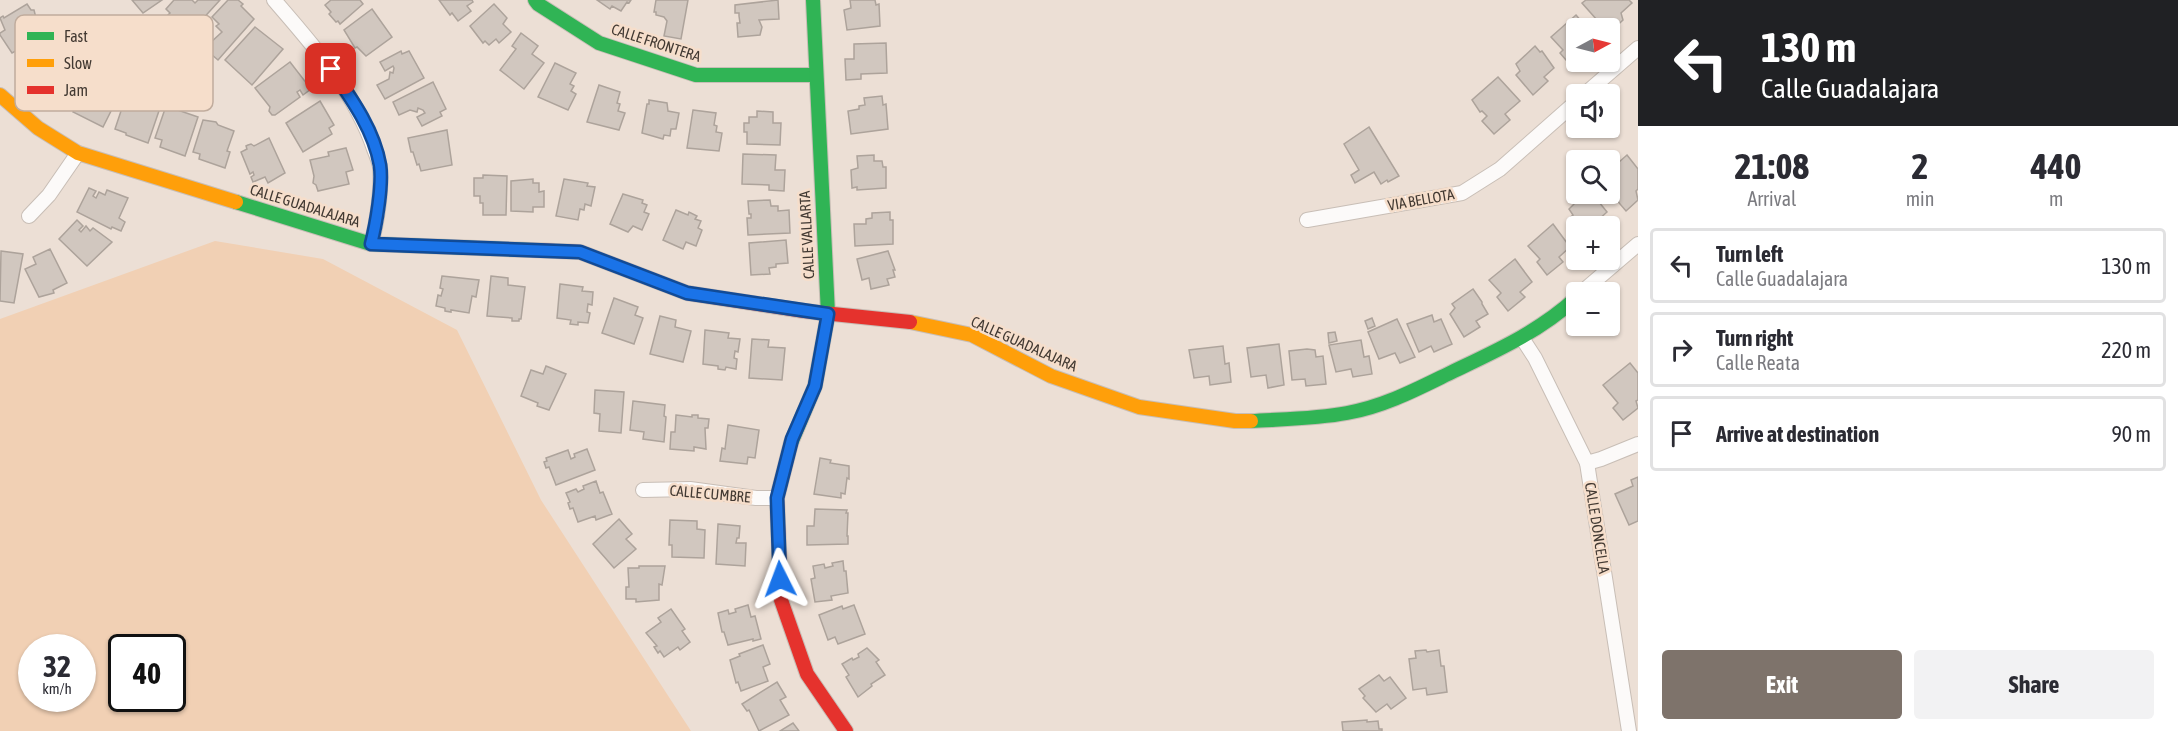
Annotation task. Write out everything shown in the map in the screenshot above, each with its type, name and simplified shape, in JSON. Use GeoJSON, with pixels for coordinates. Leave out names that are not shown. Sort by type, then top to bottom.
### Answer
{"type":"FeatureCollection","features":[{"type":"Feature","properties":{"kind":"street"},"geometry":{"type":"LineString","coordinates":[[274,0],[331,69],[351,98],[368,131],[380,166],[377,222],[371,244]]}},
{"type":"Feature","properties":{"kind":"street","name":"CALLE FRONTERA"},"geometry":{"type":"LineString","coordinates":[[534,0],[598,43],[696,75],[816,75]]}},
{"type":"Feature","properties":{"kind":"street","name":"CALLE VALLARTA"},"geometry":{"type":"LineString","coordinates":[[813,0],[828,314],[815,386],[792,439],[777,498],[782,600],[807,674],[846,731]]}},
{"type":"Feature","properties":{"kind":"street"},"geometry":{"type":"LineString","coordinates":[[1597,84],[1638,48]]}},
{"type":"Feature","properties":{"kind":"street","name":"CALLE GUADALAJARA"},"geometry":{"type":"LineString","coordinates":[[0,95],[15,108]]}},
{"type":"Feature","properties":{"kind":"street","name":"CALLE GUADALAJARA"},"geometry":{"type":"LineString","coordinates":[[18,111],[38,128],[78,153],[371,244],[580,252],[687,293],[828,314],[914,322],[972,336],[1051,376],[1139,407],[1235,421],[1299,419],[1348,413],[1391,402],[1522,338],[1566,307]]}},
{"type":"Feature","properties":{"kind":"street","name":"VIA BELLOTA"},"geometry":{"type":"LineString","coordinates":[[1307,220],[1462,193],[1500,169],[1566,111]]}},
{"type":"Feature","properties":{"kind":"street"},"geometry":{"type":"LineString","coordinates":[[29,216],[49,195],[78,153]]}},
{"type":"Feature","properties":{"kind":"street"},"geometry":{"type":"LineString","coordinates":[[1594,282],[1638,244]]}},
{"type":"Feature","properties":{"kind":"street","name":"CALLE DONCELLA"},"geometry":{"type":"LineString","coordinates":[[1522,338],[1535,358],[1587,463],[1629,731]]}},
{"type":"Feature","properties":{"kind":"street"},"geometry":{"type":"LineString","coordinates":[[1587,463],[1638,444]]}},
{"type":"Feature","properties":{"kind":"street","name":"CALLE CUMBRE"},"geometry":{"type":"LineString","coordinates":[[644,490],[690,489],[756,498],[777,498]]}},
{"type":"Feature","properties":{"kind":"shaded area"},"geometry":{"type":"Polygon","coordinates":[[[215,241],[323,259],[457,330],[541,500],[691,731],[0,731],[0,319],[215,241]]]}},
{"type":"Feature","properties":{"kind":"building"},"geometry":{"type":"Polygon","coordinates":[[[132,0],[162,0],[143,13],[132,0]]]}},
{"type":"Feature","properties":{"kind":"building"},"geometry":{"type":"Polygon","coordinates":[[[174,0],[192,0],[195,3],[198,0],[220,0],[206,15],[168,15],[170,13],[166,9],[174,0]]]}},
{"type":"Feature","properties":{"kind":"building"},"geometry":{"type":"Polygon","coordinates":[[[228,0],[238,0],[254,19],[218,60],[213,56],[213,40],[222,32],[216,26],[219,24],[213,16],[228,0]]]}},
{"type":"Feature","properties":{"kind":"building"},"geometry":{"type":"Polygon","coordinates":[[[331,0],[360,0],[363,4],[340,24],[329,14],[331,12],[325,5],[331,0]]]}},
{"type":"Feature","properties":{"kind":"building"},"geometry":{"type":"Polygon","coordinates":[[[439,0],[472,0],[473,2],[467,6],[471,11],[458,21],[452,13],[450,15],[439,0]]]}},
{"type":"Feature","properties":{"kind":"building"},"geometry":{"type":"Polygon","coordinates":[[[597,0],[631,0],[621,11],[612,6],[610,9],[597,0]]]}},
{"type":"Feature","properties":{"kind":"building"},"geometry":{"type":"Polygon","coordinates":[[[656,0],[688,0],[681,39],[664,36],[667,21],[654,12],[656,0]]]}},
{"type":"Feature","properties":{"kind":"building"},"geometry":{"type":"Polygon","coordinates":[[[778,0],[779,19],[759,20],[762,27],[760,35],[738,37],[737,23],[740,23],[739,13],[735,13],[735,5],[778,0]]]}},
{"type":"Feature","properties":{"kind":"building"},"geometry":{"type":"Polygon","coordinates":[[[850,0],[875,0],[876,5],[879,4],[880,26],[847,30],[844,10],[851,8],[850,0]]]}},
{"type":"Feature","properties":{"kind":"building"},"geometry":{"type":"Polygon","coordinates":[[[1586,0],[1629,0],[1632,3],[1621,13],[1623,20],[1620,23],[1620,18],[1595,18],[1582,3],[1586,0]]]}},
{"type":"Feature","properties":{"kind":"building"},"geometry":{"type":"Polygon","coordinates":[[[27,4],[31,10],[34,10],[35,15],[15,15],[15,51],[12,53],[0,35],[5,30],[0,18],[3,16],[4,18],[27,4]]]}},
{"type":"Feature","properties":{"kind":"building"},"geometry":{"type":"Polygon","coordinates":[[[494,4],[507,18],[503,24],[511,32],[499,43],[496,39],[489,45],[485,41],[483,43],[470,26],[494,4]]]}},
{"type":"Feature","properties":{"kind":"building"},"geometry":{"type":"Polygon","coordinates":[[[372,9],[392,37],[366,56],[357,47],[355,48],[344,30],[372,9]]]}},
{"type":"Feature","properties":{"kind":"building"},"geometry":{"type":"Polygon","coordinates":[[[1566,24],[1566,60],[1560,53],[1563,50],[1551,37],[1566,24]]]}},
{"type":"Feature","properties":{"kind":"building"},"geometry":{"type":"Polygon","coordinates":[[[255,27],[283,49],[252,85],[225,60],[255,27]]]}},
{"type":"Feature","properties":{"kind":"building"},"geometry":{"type":"Polygon","coordinates":[[[521,33],[538,46],[532,54],[544,63],[524,89],[500,70],[516,49],[512,46],[521,33]]]}},
{"type":"Feature","properties":{"kind":"building"},"geometry":{"type":"Polygon","coordinates":[[[886,43],[887,73],[861,74],[861,79],[846,80],[845,59],[854,59],[854,44],[886,43]]]}},
{"type":"Feature","properties":{"kind":"building"},"geometry":{"type":"Polygon","coordinates":[[[1535,46],[1540,52],[1542,51],[1554,68],[1544,77],[1548,81],[1533,95],[1516,75],[1520,71],[1516,64],[1535,46]]]}},
{"type":"Feature","properties":{"kind":"building"},"geometry":{"type":"Polygon","coordinates":[[[401,51],[402,54],[409,51],[424,78],[385,99],[377,85],[389,79],[390,72],[393,73],[394,68],[393,66],[385,71],[380,62],[401,51]]]}},
{"type":"Feature","properties":{"kind":"building"},"geometry":{"type":"Polygon","coordinates":[[[290,62],[311,89],[303,95],[300,90],[297,92],[300,97],[272,115],[269,111],[270,107],[255,88],[290,62]]]}},
{"type":"Feature","properties":{"kind":"building"},"geometry":{"type":"Polygon","coordinates":[[[555,63],[576,73],[570,84],[574,86],[571,91],[576,94],[568,110],[538,97],[555,63]]]}},
{"type":"Feature","properties":{"kind":"building"},"geometry":{"type":"Polygon","coordinates":[[[1498,77],[1520,101],[1505,114],[1510,120],[1494,134],[1482,121],[1487,116],[1482,111],[1480,112],[1472,100],[1498,77]]]}},
{"type":"Feature","properties":{"kind":"building"},"geometry":{"type":"Polygon","coordinates":[[[433,82],[446,109],[440,112],[442,116],[422,126],[417,117],[425,113],[423,110],[418,108],[417,112],[410,110],[399,115],[393,102],[433,82]]]}},
{"type":"Feature","properties":{"kind":"building"},"geometry":{"type":"Polygon","coordinates":[[[599,85],[620,92],[617,103],[620,104],[618,111],[625,113],[619,130],[587,122],[599,85]]]}},
{"type":"Feature","properties":{"kind":"building"},"geometry":{"type":"Polygon","coordinates":[[[882,96],[883,105],[886,104],[888,129],[851,134],[848,111],[865,105],[864,98],[882,96]]]}},
{"type":"Feature","properties":{"kind":"building"},"geometry":{"type":"Polygon","coordinates":[[[649,100],[667,103],[668,111],[679,113],[676,129],[671,129],[670,136],[664,135],[663,139],[642,133],[649,100]]]}},
{"type":"Feature","properties":{"kind":"building"},"geometry":{"type":"Polygon","coordinates":[[[320,101],[334,125],[329,128],[332,134],[303,152],[286,123],[320,101]]]}},
{"type":"Feature","properties":{"kind":"building"},"geometry":{"type":"Polygon","coordinates":[[[693,110],[716,113],[714,125],[717,126],[716,132],[722,133],[719,151],[687,148],[693,110]]]}},
{"type":"Feature","properties":{"kind":"building"},"geometry":{"type":"Polygon","coordinates":[[[74,111],[111,111],[103,127],[74,111]]]}},
{"type":"Feature","properties":{"kind":"building"},"geometry":{"type":"Polygon","coordinates":[[[121,111],[159,111],[148,143],[115,129],[121,111]]]}},
{"type":"Feature","properties":{"kind":"building"},"geometry":{"type":"Polygon","coordinates":[[[164,111],[181,111],[198,117],[185,156],[160,147],[162,140],[155,138],[164,111]]]}},
{"type":"Feature","properties":{"kind":"building"},"geometry":{"type":"Polygon","coordinates":[[[757,111],[773,112],[773,123],[781,123],[780,145],[747,144],[744,123],[749,123],[749,117],[757,117],[757,111]]]}},
{"type":"Feature","properties":{"kind":"building"},"geometry":{"type":"Polygon","coordinates":[[[203,120],[216,122],[234,131],[227,151],[230,152],[225,168],[199,159],[200,154],[193,152],[203,120]]]}},
{"type":"Feature","properties":{"kind":"building"},"geometry":{"type":"Polygon","coordinates":[[[1369,127],[1399,176],[1381,184],[1374,172],[1355,183],[1351,175],[1359,170],[1344,144],[1369,127]]]}},
{"type":"Feature","properties":{"kind":"building"},"geometry":{"type":"Polygon","coordinates":[[[447,130],[452,165],[421,171],[411,152],[408,138],[447,130]]]}},
{"type":"Feature","properties":{"kind":"building"},"geometry":{"type":"Polygon","coordinates":[[[269,138],[285,173],[268,183],[265,177],[253,182],[251,177],[254,175],[253,172],[250,174],[241,152],[247,149],[246,146],[251,144],[254,146],[269,138]]]}},
{"type":"Feature","properties":{"kind":"building"},"geometry":{"type":"Polygon","coordinates":[[[346,148],[353,170],[346,172],[349,184],[318,191],[313,183],[314,176],[310,160],[329,156],[328,152],[346,148]]]}},
{"type":"Feature","properties":{"kind":"building"},"geometry":{"type":"Polygon","coordinates":[[[743,154],[776,155],[775,170],[785,170],[784,191],[769,190],[769,185],[742,184],[743,154]]]}},
{"type":"Feature","properties":{"kind":"building"},"geometry":{"type":"Polygon","coordinates":[[[874,155],[874,161],[882,161],[883,167],[886,167],[886,188],[857,190],[857,187],[852,188],[851,170],[858,168],[857,156],[874,155]]]}},
{"type":"Feature","properties":{"kind":"building"},"geometry":{"type":"Polygon","coordinates":[[[1627,155],[1638,169],[1638,189],[1636,191],[1638,200],[1626,211],[1620,204],[1620,161],[1627,155]]]}},
{"type":"Feature","properties":{"kind":"building"},"geometry":{"type":"Polygon","coordinates":[[[483,175],[507,176],[506,215],[483,215],[483,203],[480,203],[480,196],[474,196],[474,178],[483,178],[483,175]]]}},
{"type":"Feature","properties":{"kind":"building"},"geometry":{"type":"Polygon","coordinates":[[[533,179],[533,183],[539,183],[539,192],[544,191],[544,207],[533,207],[533,212],[511,211],[511,181],[533,179]]]}},
{"type":"Feature","properties":{"kind":"building"},"geometry":{"type":"Polygon","coordinates":[[[564,179],[588,183],[587,186],[595,187],[591,206],[585,204],[584,210],[580,209],[578,220],[556,216],[564,179]]]}},
{"type":"Feature","properties":{"kind":"building"},"geometry":{"type":"Polygon","coordinates":[[[89,188],[96,191],[93,196],[96,198],[99,192],[105,195],[107,190],[128,198],[119,218],[125,222],[121,231],[112,227],[111,229],[77,212],[89,188]]]}},
{"type":"Feature","properties":{"kind":"building"},"geometry":{"type":"Polygon","coordinates":[[[623,194],[643,200],[642,203],[647,205],[644,212],[649,214],[642,230],[633,226],[628,232],[610,224],[623,194]]]}},
{"type":"Feature","properties":{"kind":"building"},"geometry":{"type":"Polygon","coordinates":[[[770,200],[771,206],[778,206],[778,211],[789,210],[790,233],[748,235],[747,218],[751,218],[751,214],[749,214],[748,201],[770,200]]]}},
{"type":"Feature","properties":{"kind":"building"},"geometry":{"type":"Polygon","coordinates":[[[1574,204],[1601,204],[1607,212],[1603,216],[1572,216],[1569,209],[1574,204]]]}},
{"type":"Feature","properties":{"kind":"building"},"geometry":{"type":"Polygon","coordinates":[[[676,210],[688,215],[689,212],[697,216],[695,219],[701,221],[698,228],[702,230],[696,246],[686,242],[683,249],[663,240],[676,210]]]}},
{"type":"Feature","properties":{"kind":"building"},"geometry":{"type":"Polygon","coordinates":[[[890,212],[890,220],[893,220],[893,244],[855,246],[854,224],[866,224],[866,219],[872,218],[872,213],[890,212]]]}},
{"type":"Feature","properties":{"kind":"building"},"geometry":{"type":"Polygon","coordinates":[[[77,220],[83,226],[79,230],[81,232],[86,226],[90,231],[93,228],[112,242],[87,266],[59,239],[77,220]]]}},
{"type":"Feature","properties":{"kind":"building"},"geometry":{"type":"Polygon","coordinates":[[[1553,224],[1566,242],[1566,251],[1559,257],[1563,262],[1547,275],[1537,262],[1540,259],[1528,246],[1553,224]]]}},
{"type":"Feature","properties":{"kind":"building"},"geometry":{"type":"Polygon","coordinates":[[[786,240],[788,263],[776,264],[776,267],[769,268],[770,274],[751,275],[749,243],[786,240]]]}},
{"type":"Feature","properties":{"kind":"building"},"geometry":{"type":"Polygon","coordinates":[[[50,249],[67,283],[53,290],[54,293],[39,297],[25,269],[36,264],[33,257],[50,249]]]}},
{"type":"Feature","properties":{"kind":"building"},"geometry":{"type":"Polygon","coordinates":[[[1,251],[23,254],[14,303],[0,301],[1,251]]]}},
{"type":"Feature","properties":{"kind":"building"},"geometry":{"type":"Polygon","coordinates":[[[888,251],[895,270],[893,270],[895,277],[887,279],[889,285],[871,289],[869,278],[862,280],[857,259],[888,251]]]}},
{"type":"Feature","properties":{"kind":"building"},"geometry":{"type":"Polygon","coordinates":[[[1515,259],[1532,282],[1520,292],[1525,297],[1508,311],[1497,297],[1501,293],[1489,280],[1515,259]]]}},
{"type":"Feature","properties":{"kind":"building"},"geometry":{"type":"Polygon","coordinates":[[[442,276],[479,280],[476,297],[472,296],[469,313],[445,311],[445,308],[436,306],[438,295],[441,296],[443,289],[440,288],[442,276]]]}},
{"type":"Feature","properties":{"kind":"building"},"geometry":{"type":"Polygon","coordinates":[[[491,276],[508,278],[508,285],[525,287],[519,321],[512,321],[512,318],[487,316],[491,276]]]}},
{"type":"Feature","properties":{"kind":"building"},"geometry":{"type":"Polygon","coordinates":[[[560,284],[583,287],[582,291],[593,292],[592,305],[588,304],[587,312],[590,313],[588,323],[570,324],[571,320],[557,318],[560,284]]]}},
{"type":"Feature","properties":{"kind":"building"},"geometry":{"type":"Polygon","coordinates":[[[1473,289],[1488,314],[1476,321],[1480,327],[1464,337],[1450,314],[1455,308],[1452,304],[1473,289]]]}},
{"type":"Feature","properties":{"kind":"building"},"geometry":{"type":"Polygon","coordinates":[[[614,298],[638,307],[635,315],[643,318],[634,344],[602,333],[614,298]]]}},
{"type":"Feature","properties":{"kind":"building"},"geometry":{"type":"Polygon","coordinates":[[[1432,315],[1434,322],[1441,319],[1452,344],[1434,352],[1431,346],[1419,352],[1407,324],[1432,315]]]}},
{"type":"Feature","properties":{"kind":"building"},"geometry":{"type":"Polygon","coordinates":[[[660,316],[676,320],[675,327],[691,331],[683,362],[650,354],[660,316]]]}},
{"type":"Feature","properties":{"kind":"building"},"geometry":{"type":"Polygon","coordinates":[[[1372,318],[1375,326],[1368,329],[1365,321],[1372,318]]]}},
{"type":"Feature","properties":{"kind":"building"},"geometry":{"type":"Polygon","coordinates":[[[1397,319],[1415,357],[1400,363],[1395,353],[1379,359],[1368,332],[1397,319]]]}},
{"type":"Feature","properties":{"kind":"building"},"geometry":{"type":"Polygon","coordinates":[[[705,330],[729,333],[728,338],[740,339],[738,352],[735,351],[734,358],[737,359],[736,369],[726,367],[725,370],[718,369],[718,366],[703,364],[705,330]]]}},
{"type":"Feature","properties":{"kind":"building"},"geometry":{"type":"Polygon","coordinates":[[[1335,332],[1337,341],[1329,343],[1328,333],[1335,332]]]}},
{"type":"Feature","properties":{"kind":"building"},"geometry":{"type":"Polygon","coordinates":[[[752,339],[769,340],[768,347],[785,348],[782,380],[749,378],[752,339]]]}},
{"type":"Feature","properties":{"kind":"building"},"geometry":{"type":"Polygon","coordinates":[[[1361,340],[1364,357],[1369,356],[1372,374],[1353,377],[1351,369],[1336,372],[1329,345],[1361,340]]]}},
{"type":"Feature","properties":{"kind":"building"},"geometry":{"type":"Polygon","coordinates":[[[1279,344],[1284,385],[1268,388],[1266,375],[1251,377],[1247,348],[1279,344]]]}},
{"type":"Feature","properties":{"kind":"building"},"geometry":{"type":"Polygon","coordinates":[[[1223,346],[1225,364],[1229,363],[1231,382],[1210,385],[1209,376],[1194,378],[1189,350],[1223,346]]]}},
{"type":"Feature","properties":{"kind":"building"},"geometry":{"type":"Polygon","coordinates":[[[1315,350],[1316,357],[1323,356],[1326,384],[1306,386],[1305,379],[1292,380],[1289,351],[1315,350]]]}},
{"type":"Feature","properties":{"kind":"building"},"geometry":{"type":"Polygon","coordinates":[[[1630,363],[1638,373],[1638,400],[1636,401],[1638,408],[1623,420],[1613,408],[1618,403],[1603,385],[1630,363]]]}},
{"type":"Feature","properties":{"kind":"building"},"geometry":{"type":"Polygon","coordinates":[[[546,366],[566,374],[549,410],[521,396],[531,370],[543,374],[546,366]]]}},
{"type":"Feature","properties":{"kind":"building"},"geometry":{"type":"Polygon","coordinates":[[[595,390],[624,392],[621,433],[599,431],[600,414],[594,413],[595,390]]]}},
{"type":"Feature","properties":{"kind":"building"},"geometry":{"type":"Polygon","coordinates":[[[633,401],[665,405],[664,442],[643,439],[644,432],[630,430],[633,401]]]}},
{"type":"Feature","properties":{"kind":"building"},"geometry":{"type":"Polygon","coordinates":[[[676,415],[692,417],[692,415],[698,415],[698,418],[709,419],[708,428],[705,428],[706,449],[694,447],[694,451],[670,449],[671,432],[675,432],[676,415]]]}},
{"type":"Feature","properties":{"kind":"building"},"geometry":{"type":"Polygon","coordinates":[[[728,425],[759,430],[755,458],[748,457],[747,464],[720,461],[722,448],[725,449],[728,425]]]}},
{"type":"Feature","properties":{"kind":"building"},"geometry":{"type":"Polygon","coordinates":[[[587,449],[595,470],[556,485],[549,467],[546,468],[544,462],[547,461],[546,458],[568,450],[571,459],[575,457],[574,454],[587,449]]]}},
{"type":"Feature","properties":{"kind":"building"},"geometry":{"type":"Polygon","coordinates":[[[820,458],[831,460],[830,463],[849,466],[849,479],[847,478],[845,494],[841,493],[841,498],[814,494],[820,458]]]}},
{"type":"Feature","properties":{"kind":"building"},"geometry":{"type":"Polygon","coordinates":[[[1638,477],[1638,521],[1629,525],[1615,494],[1633,486],[1631,480],[1638,477]]]}},
{"type":"Feature","properties":{"kind":"building"},"geometry":{"type":"Polygon","coordinates":[[[596,481],[612,514],[596,520],[595,516],[578,522],[573,508],[570,509],[566,493],[576,489],[578,492],[584,489],[583,486],[596,481]]]}},
{"type":"Feature","properties":{"kind":"building"},"geometry":{"type":"Polygon","coordinates":[[[815,509],[847,510],[848,544],[807,545],[807,526],[814,526],[815,509]]]}},
{"type":"Feature","properties":{"kind":"building"},"geometry":{"type":"Polygon","coordinates":[[[619,519],[632,534],[626,539],[636,549],[614,568],[593,544],[619,519]]]}},
{"type":"Feature","properties":{"kind":"building"},"geometry":{"type":"Polygon","coordinates":[[[670,520],[697,521],[697,529],[705,530],[704,558],[672,557],[672,545],[669,545],[670,520]]]}},
{"type":"Feature","properties":{"kind":"building"},"geometry":{"type":"Polygon","coordinates":[[[718,524],[740,526],[736,543],[746,543],[745,566],[716,564],[718,524]]]}},
{"type":"Feature","properties":{"kind":"building"},"geometry":{"type":"Polygon","coordinates":[[[843,561],[848,593],[831,596],[832,600],[815,602],[811,579],[815,578],[813,566],[824,564],[825,568],[833,566],[832,563],[843,561]]]}},
{"type":"Feature","properties":{"kind":"building"},"geometry":{"type":"Polygon","coordinates":[[[639,566],[665,566],[662,585],[659,584],[659,600],[636,602],[636,599],[626,599],[626,587],[629,587],[628,568],[639,568],[639,566]]]}},
{"type":"Feature","properties":{"kind":"building"},"geometry":{"type":"Polygon","coordinates":[[[748,605],[751,617],[755,616],[761,639],[728,645],[724,632],[722,632],[718,613],[728,610],[729,614],[736,612],[735,609],[748,605]]]}},
{"type":"Feature","properties":{"kind":"building"},"geometry":{"type":"Polygon","coordinates":[[[854,605],[865,634],[838,644],[835,637],[828,640],[819,615],[842,606],[843,609],[854,605]]]}},
{"type":"Feature","properties":{"kind":"building"},"geometry":{"type":"Polygon","coordinates":[[[671,609],[685,629],[682,631],[690,642],[680,650],[678,647],[664,657],[660,651],[658,653],[654,647],[657,646],[646,633],[661,622],[658,618],[671,609]]]}},
{"type":"Feature","properties":{"kind":"building"},"geometry":{"type":"Polygon","coordinates":[[[763,645],[770,664],[763,667],[768,681],[741,691],[738,682],[736,683],[730,660],[763,645]]]}},
{"type":"Feature","properties":{"kind":"building"},"geometry":{"type":"Polygon","coordinates":[[[867,648],[879,660],[876,662],[885,675],[871,684],[872,686],[858,697],[846,677],[849,675],[842,664],[859,657],[858,654],[867,648]]]}},
{"type":"Feature","properties":{"kind":"building"},"geometry":{"type":"Polygon","coordinates":[[[1426,650],[1427,652],[1439,650],[1441,666],[1444,666],[1447,692],[1427,695],[1426,688],[1413,690],[1409,659],[1416,658],[1415,651],[1426,650]]]}},
{"type":"Feature","properties":{"kind":"building"},"geometry":{"type":"Polygon","coordinates":[[[1379,675],[1384,681],[1390,677],[1406,698],[1391,709],[1387,704],[1376,712],[1363,698],[1365,696],[1359,689],[1379,675]]]}},
{"type":"Feature","properties":{"kind":"building"},"geometry":{"type":"Polygon","coordinates":[[[777,682],[786,697],[780,700],[789,715],[759,731],[749,710],[747,711],[742,704],[777,682]]]}},
{"type":"Feature","properties":{"kind":"building"},"geometry":{"type":"Polygon","coordinates":[[[1367,720],[1367,722],[1378,721],[1379,729],[1382,731],[1343,731],[1342,722],[1367,720]]]}},
{"type":"Feature","properties":{"kind":"building"},"geometry":{"type":"Polygon","coordinates":[[[793,723],[799,731],[780,731],[793,723]]]}},
{"type":"Feature","properties":{"kind":"traffic: fast"},"geometry":{"type":"LineString","coordinates":[[535,0],[599,43],[696,75],[816,75]]}},
{"type":"Feature","properties":{"kind":"traffic: fast"},"geometry":{"type":"LineString","coordinates":[[791,443],[815,386],[828,314],[813,0]]}},
{"type":"Feature","properties":{"kind":"traffic: fast"},"geometry":{"type":"LineString","coordinates":[[236,202],[371,244],[531,250]]}},
{"type":"Feature","properties":{"kind":"traffic: fast"},"geometry":{"type":"LineString","coordinates":[[1251,421],[1335,415],[1389,401],[1518,339],[1566,307]]}},
{"type":"Feature","properties":{"kind":"traffic: slow"},"geometry":{"type":"LineString","coordinates":[[0,95],[15,108]]}},
{"type":"Feature","properties":{"kind":"traffic: slow"},"geometry":{"type":"LineString","coordinates":[[18,111],[38,128],[78,153],[236,202]]}},
{"type":"Feature","properties":{"kind":"traffic: slow"},"geometry":{"type":"LineString","coordinates":[[910,322],[972,335],[1051,376],[1139,407],[1235,421],[1251,421]]}},
{"type":"Feature","properties":{"kind":"traffic: jam"},"geometry":{"type":"LineString","coordinates":[[531,250],[580,252],[687,293],[804,311],[910,322]]}},
{"type":"Feature","properties":{"kind":"traffic: jam"},"geometry":{"type":"LineString","coordinates":[[791,443],[777,498],[781,600],[807,674],[846,731]]}},
{"type":"Feature","properties":{"kind":"route"},"geometry":{"type":"LineString","coordinates":[[331,69],[351,98],[368,131],[380,166],[377,222],[371,244],[580,252],[687,293],[828,314],[815,386],[792,439],[777,498],[780,579]]}}]}
